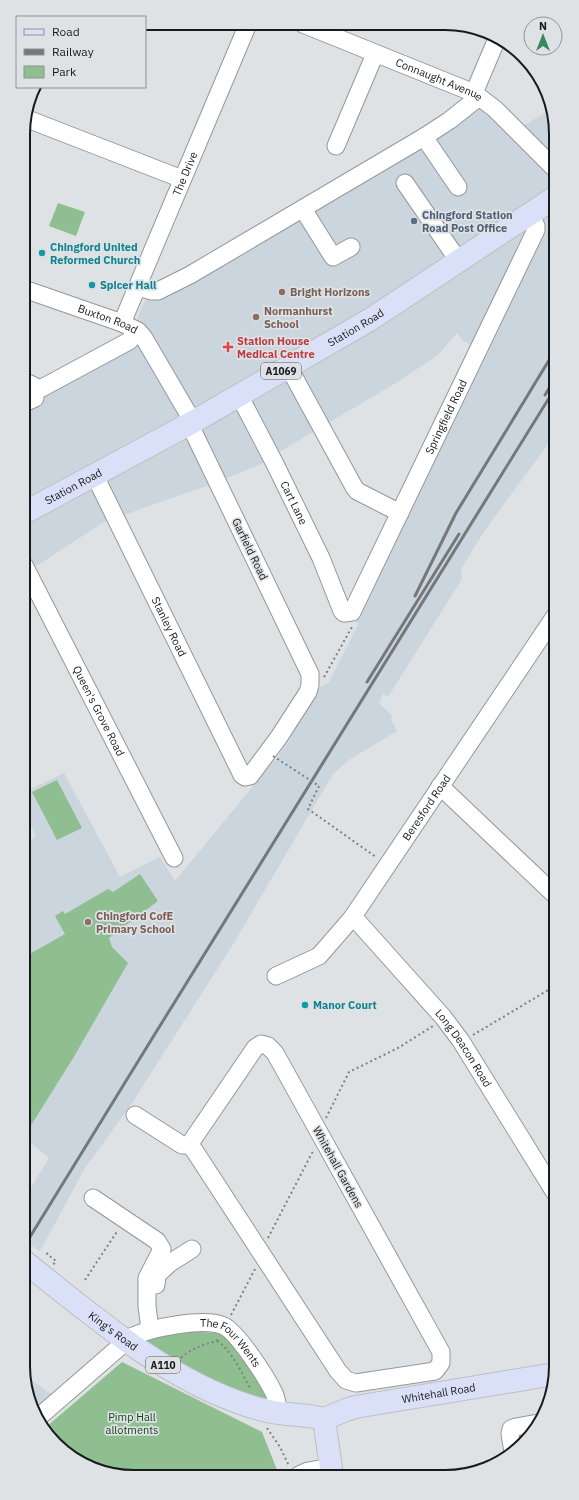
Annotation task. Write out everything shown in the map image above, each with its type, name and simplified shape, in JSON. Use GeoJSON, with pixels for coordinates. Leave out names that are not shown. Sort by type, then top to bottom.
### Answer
{"type":"FeatureCollection","features":[{"type":"Feature","properties":{"kind":"main road","name":"Station Road"},"geometry":{"type":"LineString","coordinates":[[30,510],[191,422],[371,319],[458,260],[549,201]]}},
{"type":"Feature","properties":{"kind":"main road","name":"King's Road"},"geometry":{"type":"LineString","coordinates":[[30,1266],[126,1340],[170,1370],[208,1390],[249,1406],[272,1419],[312,1416],[324,1419]]}},
{"type":"Feature","properties":{"kind":"main road","name":"Whitehall Road"},"geometry":{"type":"LineString","coordinates":[[324,1419],[346,1410],[549,1375]]}},
{"type":"Feature","properties":{"kind":"main road"},"geometry":{"type":"LineString","coordinates":[[324,1419],[332,1470]]}},
{"type":"Feature","properties":{"kind":"street","name":"The Drive"},"geometry":{"type":"LineString","coordinates":[[122,323],[245,30]]}},
{"type":"Feature","properties":{"kind":"street","name":"Connaught Avenue"},"geometry":{"type":"LineString","coordinates":[[317,30],[476,95],[495,109],[549,163]]}},
{"type":"Feature","properties":{"kind":"street"},"geometry":{"type":"LineString","coordinates":[[138,286],[152,291],[158,291],[190,275],[424,137],[450,120],[476,95],[495,43]]}},
{"type":"Feature","properties":{"kind":"street"},"geometry":{"type":"LineString","coordinates":[[336,146],[375,54]]}},
{"type":"Feature","properties":{"kind":"street"},"geometry":{"type":"LineString","coordinates":[[31,120],[182,179]]}},
{"type":"Feature","properties":{"kind":"street"},"geometry":{"type":"LineString","coordinates":[[424,137],[458,187]]}},
{"type":"Feature","properties":{"kind":"street"},"geometry":{"type":"LineString","coordinates":[[405,183],[458,260]]}},
{"type":"Feature","properties":{"kind":"street"},"geometry":{"type":"LineString","coordinates":[[303,209],[333,257],[351,247]]}},
{"type":"Feature","properties":{"kind":"street","name":"Springfield Road"},"geometry":{"type":"LineString","coordinates":[[349,619],[536,230],[536,226],[530,214]]}},
{"type":"Feature","properties":{"kind":"street","name":"Buxton Road"},"geometry":{"type":"LineString","coordinates":[[30,291],[122,323],[138,331],[144,338],[191,422]]}},
{"type":"Feature","properties":{"kind":"street"},"geometry":{"type":"LineString","coordinates":[[30,385],[40,389],[128,341],[138,331]]}},
{"type":"Feature","properties":{"kind":"street"},"geometry":{"type":"LineString","coordinates":[[288,366],[357,491],[400,513]]}},
{"type":"Feature","properties":{"kind":"street","name":"Cart Lane"},"geometry":{"type":"LineString","coordinates":[[239,395],[321,558],[342,611],[349,619]]}},
{"type":"Feature","properties":{"kind":"street","name":"Garfield Road"},"geometry":{"type":"LineString","coordinates":[[191,422],[317,676]]}},
{"type":"Feature","properties":{"kind":"street","name":"Stanley Road"},"geometry":{"type":"LineString","coordinates":[[94,474],[242,775],[245,777],[250,776],[260,764],[317,676]]}},
{"type":"Feature","properties":{"kind":"street","name":"Queen's Grove Road"},"geometry":{"type":"LineString","coordinates":[[30,577],[174,858]]}},
{"type":"Feature","properties":{"kind":"street","name":"Beresford Road"},"geometry":{"type":"LineString","coordinates":[[276,976],[319,956],[352,918],[549,625]]}},
{"type":"Feature","properties":{"kind":"street"},"geometry":{"type":"LineString","coordinates":[[440,786],[549,889]]}},
{"type":"Feature","properties":{"kind":"street","name":"Long Deacon Road"},"geometry":{"type":"LineString","coordinates":[[352,918],[358,922],[443,1017],[461,1041],[549,1182]]}},
{"type":"Feature","properties":{"kind":"street","name":"Whitehall Gardens"},"geometry":{"type":"LineString","coordinates":[[261,1044],[268,1046],[275,1053],[319,1134],[441,1352],[441,1363],[435,1372],[356,1383],[346,1380],[338,1372],[194,1150],[189,1145],[255,1048],[261,1044]]}},
{"type":"Feature","properties":{"kind":"street"},"geometry":{"type":"LineString","coordinates":[[135,1115],[182,1145],[189,1145]]}},
{"type":"Feature","properties":{"kind":"street"},"geometry":{"type":"LineString","coordinates":[[93,1198],[157,1241],[162,1249],[147,1278],[147,1306],[153,1330]]}},
{"type":"Feature","properties":{"kind":"street"},"geometry":{"type":"LineString","coordinates":[[153,1330],[157,1275],[192,1249]]}},
{"type":"Feature","properties":{"kind":"street","name":"The Four Wents"},"geometry":{"type":"LineString","coordinates":[[42,1414],[126,1340],[141,1333],[173,1325],[211,1324],[220,1334],[234,1334],[263,1373],[274,1393],[272,1419]]}},
{"type":"Feature","properties":{"kind":"street"},"geometry":{"type":"LineString","coordinates":[[396,1378],[399,1400]]}},
{"type":"Feature","properties":{"kind":"street"},"geometry":{"type":"LineString","coordinates":[[512,1446],[510,1434],[511,1429],[531,1424]]}},
{"type":"Feature","properties":{"kind":"path"},"geometry":{"type":"LineString","coordinates":[[317,676],[349,619]]}},
{"type":"Feature","properties":{"kind":"path"},"geometry":{"type":"LineString","coordinates":[[273,756],[320,786],[308,809],[378,859]]}},
{"type":"Feature","properties":{"kind":"path"},"geometry":{"type":"LineString","coordinates":[[461,1041],[549,990]]}},
{"type":"Feature","properties":{"kind":"path"},"geometry":{"type":"LineString","coordinates":[[177,1362],[190,1350],[220,1334],[233,1313],[262,1256],[267,1240],[312,1152],[316,1148],[319,1134],[349,1072],[398,1048],[429,1029],[443,1017]]}},
{"type":"Feature","properties":{"kind":"path"},"geometry":{"type":"LineString","coordinates":[[84,1280],[125,1219]]}},
{"type":"Feature","properties":{"kind":"path"},"geometry":{"type":"LineString","coordinates":[[48,1253],[47,1254],[56,1261],[52,1266]]}},
{"type":"Feature","properties":{"kind":"path"},"geometry":{"type":"LineString","coordinates":[[220,1334],[222,1344],[243,1374],[251,1390]]}},
{"type":"Feature","properties":{"kind":"path"},"geometry":{"type":"LineString","coordinates":[[272,1419],[274,1436],[294,1470]]}},
{"type":"Feature","properties":{"kind":"shaded area"},"geometry":{"type":"Polygon","coordinates":[[[478,102],[525,125],[546,112],[549,127],[549,443],[485,530],[461,569],[462,579],[388,697],[383,694],[379,703],[392,716],[391,719],[397,731],[349,760],[333,774],[232,946],[132,1103],[85,1168],[40,1251],[30,1245],[30,1189],[49,1158],[30,1142],[30,1127],[72,1060],[30,1031],[30,840],[36,836],[30,825],[30,789],[64,773],[120,877],[160,857],[175,881],[258,780],[271,759],[275,761],[291,738],[288,734],[315,690],[329,682],[358,625],[353,618],[473,346],[462,340],[457,333],[438,355],[396,383],[274,455],[266,462],[209,485],[104,522],[30,570],[30,400],[134,342],[135,325],[147,295],[478,102]]]}},
{"type":"Feature","properties":{"kind":"shaded area"},"geometry":{"type":"Polygon","coordinates":[[[31,1379],[56,1398],[40,1410],[31,1379]]]}},
{"type":"Feature","properties":{"kind":"green space"},"geometry":{"type":"Polygon","coordinates":[[[58,203],[85,212],[76,236],[49,226],[58,203]]]}},
{"type":"Feature","properties":{"kind":"green space"},"geometry":{"type":"Polygon","coordinates":[[[57,780],[82,828],[57,840],[32,792],[57,780]]]}},
{"type":"Feature","properties":{"kind":"green space"},"geometry":{"type":"Polygon","coordinates":[[[140,874],[158,901],[109,938],[112,947],[128,963],[72,1060],[30,1127],[30,954],[65,934],[55,916],[63,911],[65,914],[108,889],[113,892],[140,874]]]}},
{"type":"Feature","properties":{"kind":"green space"},"geometry":{"type":"Polygon","coordinates":[[[174,1331],[222,1333],[242,1357],[260,1383],[268,1402],[236,1392],[175,1365],[139,1341],[174,1331]]]}},
{"type":"Feature","properties":{"kind":"green space","name":"Pimp Hall allotments"},"geometry":{"type":"Polygon","coordinates":[[[122,1362],[262,1432],[277,1470],[134,1470],[114,1468],[100,1464],[76,1453],[60,1440],[48,1425],[122,1362]]]}},
{"type":"Feature","properties":{"kind":"railway"},"geometry":{"type":"LineString","coordinates":[[415,596],[456,513],[549,360]]}},
{"type":"Feature","properties":{"kind":"railway"},"geometry":{"type":"LineString","coordinates":[[545,395],[549,388]]}},
{"type":"Feature","properties":{"kind":"railway"},"geometry":{"type":"LineString","coordinates":[[30,1237],[549,398]]}},
{"type":"Feature","properties":{"kind":"railway"},"geometry":{"type":"LineString","coordinates":[[367,682],[459,534]]}},
{"type":"Feature","properties":{"kind":"place","name":"Chingford Station Road Post Office"},"geometry":{"type":"Point","coordinates":[414,221]}},
{"type":"Feature","properties":{"kind":"place","name":"Chingford United Reformed Church"},"geometry":{"type":"Point","coordinates":[42,253]}},
{"type":"Feature","properties":{"kind":"place","name":"Spicer Hall"},"geometry":{"type":"Point","coordinates":[92,285]}},
{"type":"Feature","properties":{"kind":"place","name":"Bright Horizons"},"geometry":{"type":"Point","coordinates":[282,292]}},
{"type":"Feature","properties":{"kind":"place","name":"Normanhurst School"},"geometry":{"type":"Point","coordinates":[256,317]}},
{"type":"Feature","properties":{"kind":"place","name":"Station House Medical Centre"},"geometry":{"type":"Point","coordinates":[228,347]}},
{"type":"Feature","properties":{"kind":"place","name":"Chingford CofE Primary School"},"geometry":{"type":"Point","coordinates":[88,922]}},
{"type":"Feature","properties":{"kind":"place","name":"Manor Court"},"geometry":{"type":"Point","coordinates":[305,1005]}}]}
